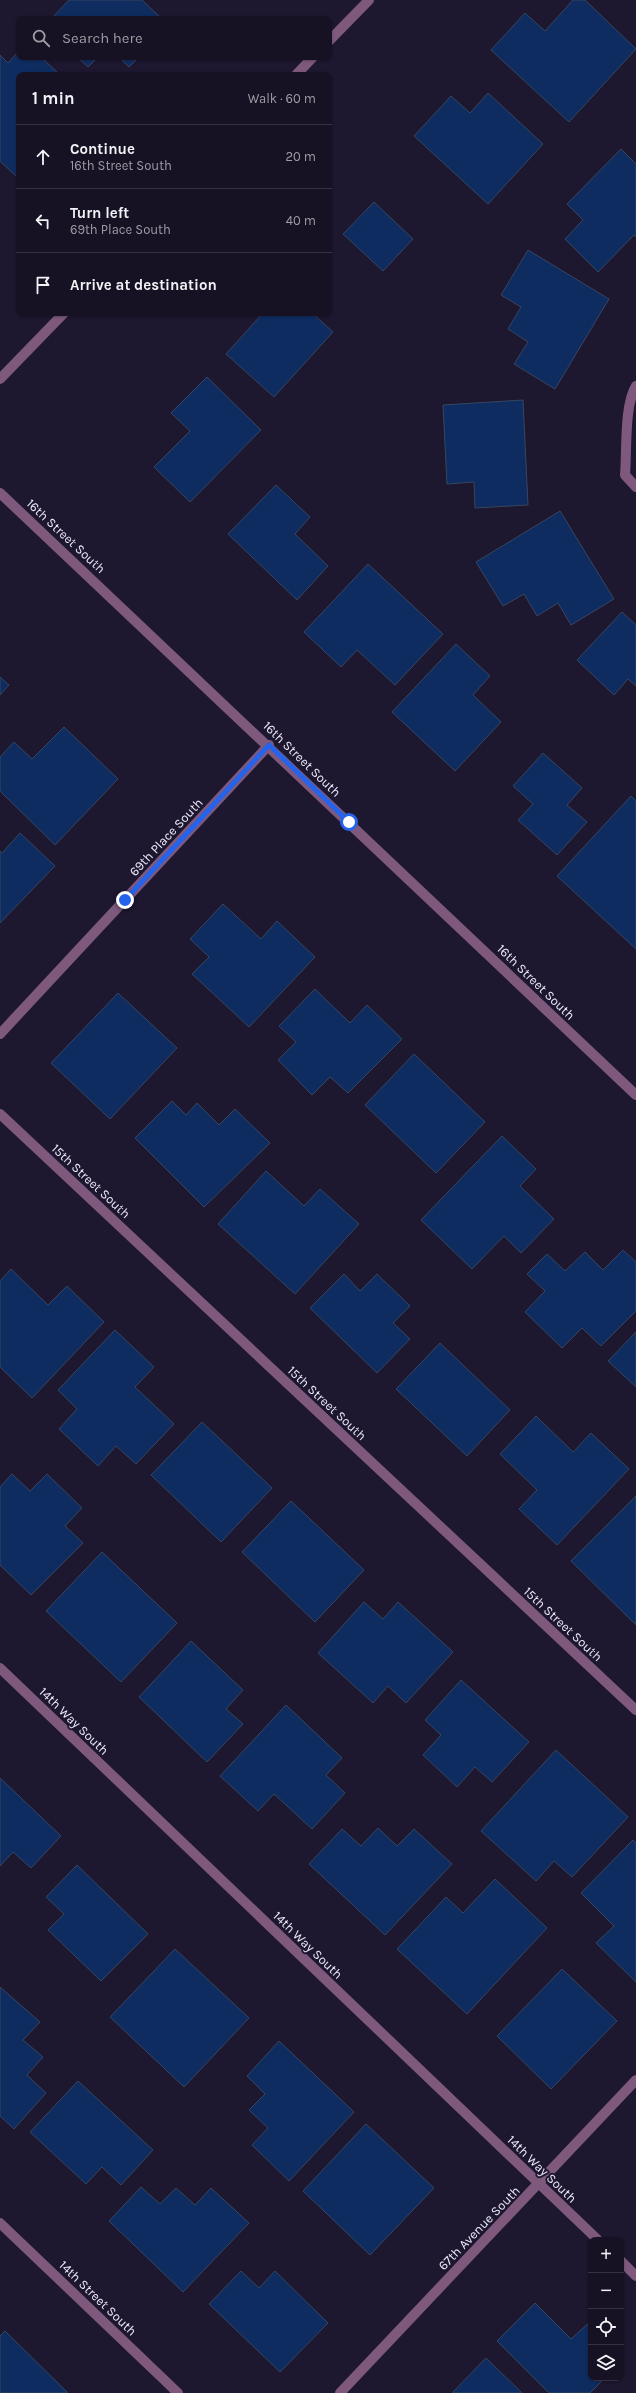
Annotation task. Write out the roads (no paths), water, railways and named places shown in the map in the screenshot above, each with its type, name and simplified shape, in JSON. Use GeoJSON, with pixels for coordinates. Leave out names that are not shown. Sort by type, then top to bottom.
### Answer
{"type":"FeatureCollection","features":[{"type":"Feature","properties":{"kind":"street"},"geometry":{"type":"LineString","coordinates":[[332,38],[369,0]]}},
{"type":"Feature","properties":{"kind":"street"},"geometry":{"type":"LineString","coordinates":[[299,72],[310,60]]}},
{"type":"Feature","properties":{"kind":"street"},"geometry":{"type":"LineString","coordinates":[[0,379],[61,316]]}},
{"type":"Feature","properties":{"kind":"street"},"geometry":{"type":"LineString","coordinates":[[636,386],[632,393],[629,415],[625,475],[636,487]]}},
{"type":"Feature","properties":{"kind":"street","name":"16th Street South"},"geometry":{"type":"LineString","coordinates":[[0,493],[269,745],[636,1095]]}},
{"type":"Feature","properties":{"kind":"street","name":"69th Place South"},"geometry":{"type":"LineString","coordinates":[[0,1034],[269,745]]}},
{"type":"Feature","properties":{"kind":"street","name":"15th Street South"},"geometry":{"type":"LineString","coordinates":[[0,1114],[636,1710]]}},
{"type":"Feature","properties":{"kind":"street","name":"14th Way South"},"geometry":{"type":"LineString","coordinates":[[0,1668],[595,2237]]}},
{"type":"Feature","properties":{"kind":"street","name":"67th Avenue South"},"geometry":{"type":"LineString","coordinates":[[340,2393],[636,2080]]}},
{"type":"Feature","properties":{"kind":"street","name":"14th Street South"},"geometry":{"type":"LineString","coordinates":[[0,2223],[178,2393]]}},
{"type":"Feature","properties":{"kind":"street"},"geometry":{"type":"LineString","coordinates":[[624,2264],[636,2276]]}}]}
